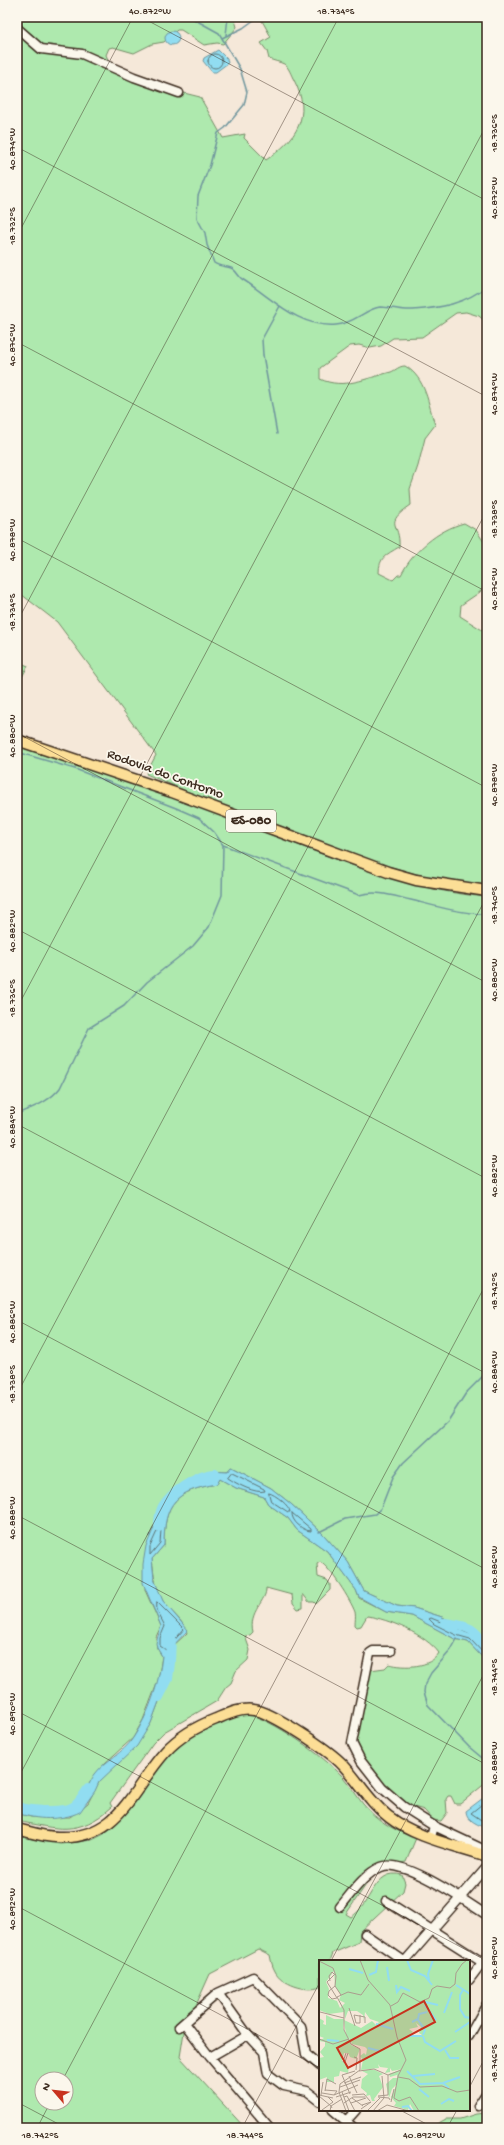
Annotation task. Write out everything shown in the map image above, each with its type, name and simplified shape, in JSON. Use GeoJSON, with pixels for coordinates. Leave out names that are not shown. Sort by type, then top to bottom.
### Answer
{"type":"FeatureCollection","features":[{"type":"Feature","properties":{"kind":"main road","name":"Rodovia do Contorno"},"geometry":{"type":"LineString","coordinates":[[17,740],[172,792],[388,872],[416,880],[487,891]]}},
{"type":"Feature","properties":{"kind":"main road"},"geometry":{"type":"LineString","coordinates":[[17,1828],[58,1838],[78,1836],[102,1828],[119,1814],[159,1760],[182,1737],[204,1724],[236,1711],[254,1710],[274,1718],[343,1764],[377,1807],[401,1825],[487,1856]]}},
{"type":"Feature","properties":{"kind":"street"},"geometry":{"type":"LineString","coordinates":[[17,28],[41,49],[82,54],[134,78],[179,93]]}},
{"type":"Feature","properties":{"kind":"street"},"geometry":{"type":"LineString","coordinates":[[391,1651],[373,1651],[370,1653],[352,1743],[361,1761],[382,1788],[404,1807],[434,1826],[487,1851]]}},
{"type":"Feature","properties":{"kind":"street"},"geometry":{"type":"LineString","coordinates":[[431,1837],[434,1826]]}},
{"type":"Feature","properties":{"kind":"street"},"geometry":{"type":"LineString","coordinates":[[340,1908],[372,1871],[382,1866],[389,1865],[404,1867],[487,1915]]}},
{"type":"Feature","properties":{"kind":"street"},"geometry":{"type":"LineString","coordinates":[[406,1960],[487,1867]]}},
{"type":"Feature","properties":{"kind":"street"},"geometry":{"type":"LineString","coordinates":[[386,1901],[485,1959],[470,1979]]}},
{"type":"Feature","properties":{"kind":"street"},"geometry":{"type":"LineString","coordinates":[[365,1934],[404,1960]]}},
{"type":"Feature","properties":{"kind":"street"},"geometry":{"type":"LineString","coordinates":[[270,2128],[182,2025],[218,1993],[253,1977],[301,2026],[306,2054],[319,2065]]}},
{"type":"Feature","properties":{"kind":"street"},"geometry":{"type":"LineString","coordinates":[[218,1993],[248,2035],[264,2052],[268,2074],[284,2086],[307,2091],[319,2100]]}},
{"type":"Feature","properties":{"kind":"street"},"geometry":{"type":"LineString","coordinates":[[470,2034],[487,2004]]}},
{"type":"Feature","properties":{"kind":"street"},"geometry":{"type":"LineString","coordinates":[[210,2057],[248,2035]]}},
{"type":"Feature","properties":{"kind":"street"},"geometry":{"type":"LineString","coordinates":[[478,2106],[487,2092]]}},
{"type":"Feature","properties":{"kind":"street"},"geometry":{"type":"LineString","coordinates":[[334,2111],[354,2128]]}},
{"type":"Feature","properties":{"kind":"street"},"geometry":{"type":"LineString","coordinates":[[346,2120],[355,2111]]}},
{"type":"Feature","properties":{"kind":"green space"},"geometry":{"type":"Polygon","coordinates":[[[17,17],[234,17],[237,27],[223,44],[217,43],[204,45],[181,30],[177,30],[164,42],[152,44],[134,53],[113,47],[109,48],[106,55],[111,66],[180,92],[200,97],[223,138],[245,134],[244,138],[266,160],[286,144],[293,135],[301,116],[302,105],[294,80],[286,65],[269,59],[267,51],[261,43],[271,37],[260,17],[487,17],[487,323],[479,316],[466,312],[456,313],[422,337],[393,338],[381,346],[370,348],[359,345],[350,346],[320,368],[320,379],[338,383],[355,382],[391,372],[399,367],[405,366],[418,377],[428,400],[435,425],[425,438],[410,489],[411,505],[397,516],[395,520],[399,547],[384,557],[380,563],[379,573],[393,580],[398,575],[401,575],[412,558],[427,543],[454,526],[464,523],[476,530],[486,545],[487,583],[480,592],[461,605],[460,616],[487,633],[487,886],[437,880],[367,860],[208,800],[146,774],[156,755],[57,622],[17,591],[17,17]]]}},
{"type":"Feature","properties":{"kind":"green space"},"geometry":{"type":"Polygon","coordinates":[[[17,661],[28,666],[17,686],[17,661]]]}},
{"type":"Feature","properties":{"kind":"green space"},"geometry":{"type":"Polygon","coordinates":[[[17,743],[133,782],[365,870],[425,887],[487,897],[487,1639],[485,1636],[442,1617],[414,1608],[397,1606],[364,1591],[348,1562],[323,1534],[291,1504],[271,1488],[231,1467],[227,1472],[210,1471],[170,1494],[150,1536],[145,1590],[161,1626],[156,1637],[157,1648],[162,1656],[158,1681],[143,1720],[133,1738],[105,1763],[83,1792],[77,1808],[64,1813],[56,1814],[38,1813],[17,1806],[17,743]]]}},
{"type":"Feature","properties":{"kind":"green space"},"geometry":{"type":"Polygon","coordinates":[[[220,1479],[236,1488],[264,1497],[268,1504],[288,1518],[297,1530],[327,1551],[356,1590],[359,1598],[386,1612],[412,1616],[455,1639],[468,1642],[483,1658],[487,1666],[487,1782],[460,1804],[455,1804],[451,1796],[448,1796],[446,1799],[447,1813],[441,1821],[433,1820],[424,1810],[403,1804],[376,1776],[361,1754],[355,1740],[370,1670],[385,1668],[389,1664],[417,1666],[430,1662],[439,1653],[425,1640],[396,1624],[367,1616],[361,1626],[357,1627],[355,1625],[355,1612],[349,1600],[329,1570],[320,1562],[317,1564],[318,1577],[327,1580],[330,1584],[330,1590],[316,1604],[314,1602],[309,1602],[303,1594],[303,1608],[298,1609],[293,1603],[292,1595],[266,1588],[266,1593],[253,1618],[253,1632],[250,1635],[245,1636],[250,1650],[248,1660],[236,1671],[231,1683],[226,1687],[217,1701],[164,1732],[153,1743],[110,1803],[112,1807],[100,1817],[78,1827],[56,1828],[17,1821],[17,1813],[31,1817],[70,1817],[88,1803],[99,1782],[138,1742],[151,1723],[164,1688],[169,1655],[172,1647],[187,1633],[183,1624],[160,1596],[155,1581],[152,1559],[164,1545],[167,1518],[175,1501],[191,1490],[217,1484],[220,1479]]]}},
{"type":"Feature","properties":{"kind":"green space"},"geometry":{"type":"Polygon","coordinates":[[[246,1714],[257,1717],[283,1730],[311,1749],[346,1780],[363,1804],[374,1816],[394,1829],[416,1838],[406,1862],[393,1864],[374,1873],[346,1914],[351,1917],[358,1912],[379,1882],[385,1877],[393,1874],[402,1875],[405,1883],[403,1891],[360,1931],[359,1942],[333,1953],[330,1960],[319,1960],[319,1987],[315,1989],[302,1988],[283,1980],[275,1971],[270,1955],[258,1949],[210,1974],[184,2032],[180,2057],[245,2128],[17,2128],[17,1836],[61,1844],[92,1840],[104,1834],[120,1819],[172,1746],[213,1723],[246,1714]]]}},
{"type":"Feature","properties":{"kind":"green space"},"geometry":{"type":"Polygon","coordinates":[[[487,2113],[487,2128],[429,2128],[446,2119],[460,2119],[476,2114],[487,2113]]]}},
{"type":"Feature","properties":{"kind":"water"},"geometry":{"type":"Polygon","coordinates":[[[169,31],[175,31],[179,35],[179,41],[175,45],[169,45],[165,41],[165,35],[169,31]]]}},
{"type":"Feature","properties":{"kind":"water"},"geometry":{"type":"Polygon","coordinates":[[[218,50],[227,59],[228,63],[216,72],[212,72],[203,61],[204,58],[218,50]]]}},
{"type":"Feature","properties":{"kind":"water"},"geometry":{"type":"Polygon","coordinates":[[[231,1467],[271,1488],[291,1504],[323,1534],[348,1562],[364,1591],[397,1606],[414,1608],[442,1617],[485,1636],[487,1639],[487,1666],[483,1658],[468,1642],[455,1639],[412,1616],[386,1612],[359,1597],[356,1590],[327,1551],[297,1530],[288,1518],[268,1504],[264,1497],[236,1488],[220,1479],[217,1484],[191,1490],[175,1501],[167,1518],[164,1545],[152,1559],[154,1579],[163,1601],[188,1630],[172,1647],[169,1655],[164,1688],[151,1723],[137,1746],[99,1782],[95,1791],[80,1812],[57,1818],[32,1817],[17,1813],[17,1806],[44,1813],[59,1814],[74,1810],[99,1769],[125,1748],[139,1729],[156,1688],[162,1656],[156,1643],[161,1626],[143,1583],[143,1564],[146,1546],[164,1504],[170,1494],[210,1471],[227,1472],[231,1467]]]}},
{"type":"Feature","properties":{"kind":"water"},"geometry":{"type":"Polygon","coordinates":[[[487,1795],[487,1829],[471,1820],[466,1811],[487,1795]]]}},
{"type":"Feature","properties":{"kind":"waterway"},"geometry":{"type":"LineString","coordinates":[[55,17],[69,20],[84,17]]}},
{"type":"Feature","properties":{"kind":"waterway"},"geometry":{"type":"LineString","coordinates":[[113,17],[122,17]]}},
{"type":"Feature","properties":{"kind":"waterway"},"geometry":{"type":"LineString","coordinates":[[190,17],[219,33],[240,69],[247,92],[244,105],[225,128],[218,133],[210,165],[198,196],[197,218],[205,233],[207,245],[214,263],[233,269],[242,279],[297,317],[322,325],[342,324],[370,310],[380,307],[409,310],[452,304],[470,297],[487,286]]}},
{"type":"Feature","properties":{"kind":"waterway"},"geometry":{"type":"LineString","coordinates":[[226,35],[228,17]]}},
{"type":"Feature","properties":{"kind":"waterway"},"geometry":{"type":"LineString","coordinates":[[222,38],[243,28],[258,17]]}},
{"type":"Feature","properties":{"kind":"waterway"},"geometry":{"type":"LineString","coordinates":[[277,434],[263,355],[262,339],[280,306]]}},
{"type":"Feature","properties":{"kind":"waterway"},"geometry":{"type":"LineString","coordinates":[[17,752],[75,769],[199,818],[214,832],[223,845],[222,895],[209,927],[193,946],[147,982],[124,1006],[89,1028],[60,1088],[56,1093],[40,1104],[17,1114]]}},
{"type":"Feature","properties":{"kind":"waterway"},"geometry":{"type":"LineString","coordinates":[[223,845],[359,895],[373,893],[385,894],[458,911],[487,914]]}},
{"type":"Feature","properties":{"kind":"waterway"},"geometry":{"type":"LineString","coordinates":[[319,1532],[345,1519],[375,1514],[381,1508],[393,1477],[403,1463],[448,1421],[466,1393],[487,1372]]}},
{"type":"Feature","properties":{"kind":"waterway"},"geometry":{"type":"LineString","coordinates":[[159,1527],[159,1517],[161,1511],[169,1498],[192,1481],[215,1474]]}},
{"type":"Feature","properties":{"kind":"waterway"},"geometry":{"type":"LineString","coordinates":[[445,1623],[460,1625],[471,1629],[479,1637],[487,1650]]}},
{"type":"Feature","properties":{"kind":"waterway"},"geometry":{"type":"LineString","coordinates":[[159,1697],[168,1679],[171,1637]]}},
{"type":"Feature","properties":{"kind":"waterway"},"geometry":{"type":"LineString","coordinates":[[457,1639],[451,1650],[431,1673],[425,1684],[424,1692],[428,1705],[469,1747],[487,1762]]}},
{"type":"Feature","properties":{"kind":"waterway"},"geometry":{"type":"LineString","coordinates":[[17,1807],[30,1810],[47,1811],[70,1809],[79,1802],[88,1789]]}}]}
